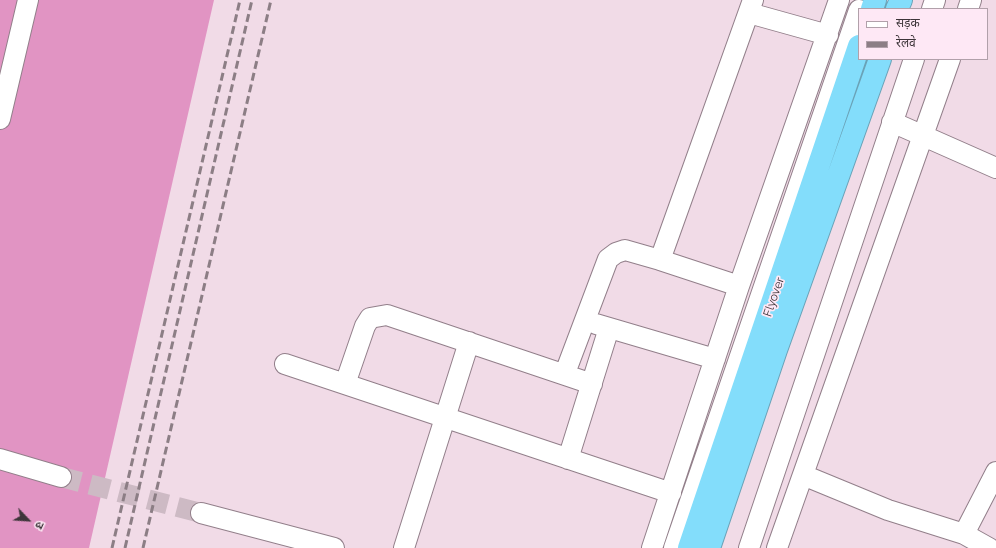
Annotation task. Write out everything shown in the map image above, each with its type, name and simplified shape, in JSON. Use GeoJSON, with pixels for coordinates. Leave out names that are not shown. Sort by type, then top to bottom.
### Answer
{"type":"FeatureCollection","features":[{"type":"Feature","properties":{"kind":"highway","name":"Flyover"},"geometry":{"type":"LineString","coordinates":[[689,548],[858,49]]}},
{"type":"Feature","properties":{"kind":"highway","name":"Flyover"},"geometry":{"type":"LineString","coordinates":[[709,548],[776,350],[880,60]]}},
{"type":"Feature","properties":{"kind":"street"},"geometry":{"type":"LineString","coordinates":[[0,119],[28,0]]}},
{"type":"Feature","properties":{"kind":"street"},"geometry":{"type":"LineString","coordinates":[[652,548],[739,286],[839,0]]}},
{"type":"Feature","properties":{"kind":"street"},"geometry":{"type":"LineString","coordinates":[[660,260],[751,6],[828,35]]}},
{"type":"Feature","properties":{"kind":"street"},"geometry":{"type":"LineString","coordinates":[[674,548],[858,13]]}},
{"type":"Feature","properties":{"kind":"street"},"geometry":{"type":"LineString","coordinates":[[749,548],[914,60]]}},
{"type":"Feature","properties":{"kind":"street"},"geometry":{"type":"LineString","coordinates":[[777,548],[950,60]]}},
{"type":"Feature","properties":{"kind":"street"},"geometry":{"type":"LineString","coordinates":[[892,122],[996,168]]}},
{"type":"Feature","properties":{"kind":"street"},"geometry":{"type":"LineString","coordinates":[[565,373],[608,259],[616,253],[625,250],[739,286]]}},
{"type":"Feature","properties":{"kind":"street"},"geometry":{"type":"LineString","coordinates":[[345,384],[365,326],[370,318],[387,315],[565,373],[592,384]]}},
{"type":"Feature","properties":{"kind":"street"},"geometry":{"type":"LineString","coordinates":[[584,320],[715,359]]}},
{"type":"Feature","properties":{"kind":"street"},"geometry":{"type":"LineString","coordinates":[[568,459],[609,328]]}},
{"type":"Feature","properties":{"kind":"street"},"geometry":{"type":"LineString","coordinates":[[404,548],[469,342]]}},
{"type":"Feature","properties":{"kind":"street"},"geometry":{"type":"LineString","coordinates":[[285,364],[671,493]]}},
{"type":"Feature","properties":{"kind":"street"},"geometry":{"type":"LineString","coordinates":[[0,459],[61,477]]}},
{"type":"Feature","properties":{"kind":"street"},"geometry":{"type":"LineString","coordinates":[[964,534],[996,472]]}},
{"type":"Feature","properties":{"kind":"street"},"geometry":{"type":"LineString","coordinates":[[803,475],[888,510],[964,534],[989,548]]}},
{"type":"Feature","properties":{"kind":"street"},"geometry":{"type":"LineString","coordinates":[[201,512],[334,548]]}},
{"type":"Feature","properties":{"kind":"shaded area"},"geometry":{"type":"Polygon","coordinates":[[[0,0],[214,0],[89,548],[0,548],[0,0]]]}},
{"type":"Feature","properties":{"kind":"tunnel"},"geometry":{"type":"LineString","coordinates":[[61,477],[201,513]]}},
{"type":"Feature","properties":{"kind":"railway"},"geometry":{"type":"LineString","coordinates":[[112,548],[240,0]]}},
{"type":"Feature","properties":{"kind":"railway"},"geometry":{"type":"LineString","coordinates":[[125,548],[252,0]]}},
{"type":"Feature","properties":{"kind":"railway"},"geometry":{"type":"LineString","coordinates":[[143,548],[271,0]]}}]}
